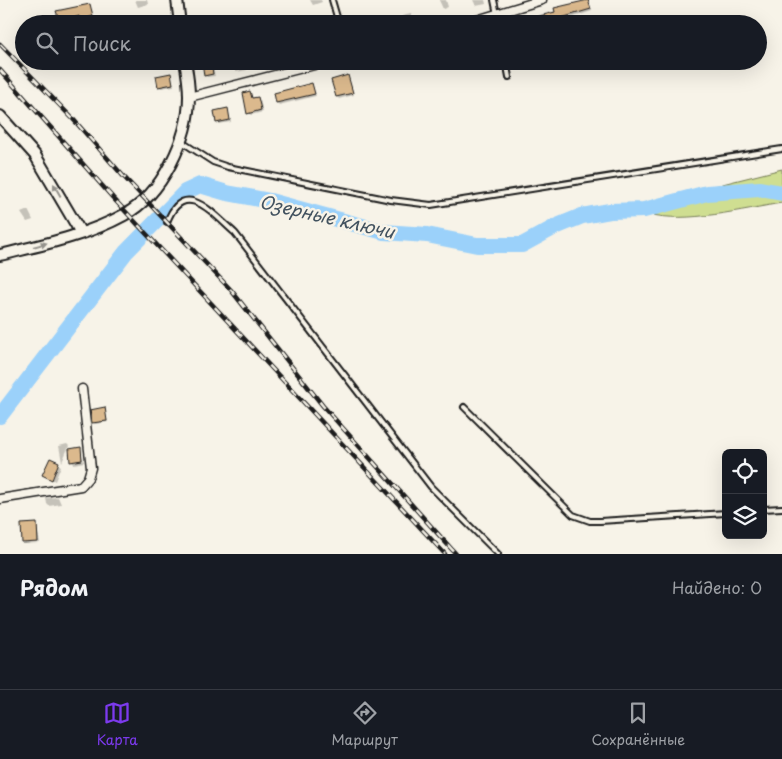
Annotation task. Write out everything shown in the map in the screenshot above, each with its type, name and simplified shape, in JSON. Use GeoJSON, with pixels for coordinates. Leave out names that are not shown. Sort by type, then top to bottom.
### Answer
{"type":"FeatureCollection","features":[{"type":"Feature","properties":{"kind":"main road"},"geometry":{"type":"LineString","coordinates":[[177,0],[179,15]]}},
{"type":"Feature","properties":{"kind":"main road"},"geometry":{"type":"LineString","coordinates":[[0,255],[80,233],[124,215],[138,205],[158,185],[171,164],[181,141],[189,97],[186,70]]}},
{"type":"Feature","properties":{"kind":"main road"},"geometry":{"type":"LineString","coordinates":[[0,116],[35,155],[80,233]]}},
{"type":"Feature","properties":{"kind":"street"},"geometry":{"type":"LineString","coordinates":[[495,15],[542,0]]}},
{"type":"Feature","properties":{"kind":"street"},"geometry":{"type":"LineString","coordinates":[[189,97],[295,70]]}},
{"type":"Feature","properties":{"kind":"street"},"geometry":{"type":"LineString","coordinates":[[0,499],[81,486],[88,478],[91,468],[82,389]]}},
{"type":"Feature","properties":{"kind":"lane"},"geometry":{"type":"LineString","coordinates":[[332,0],[336,15]]}},
{"type":"Feature","properties":{"kind":"lane"},"geometry":{"type":"LineString","coordinates":[[494,0],[498,14]]}},
{"type":"Feature","properties":{"kind":"lane"},"geometry":{"type":"LineString","coordinates":[[508,70],[509,77]]}},
{"type":"Feature","properties":{"kind":"lane"},"geometry":{"type":"LineString","coordinates":[[181,141],[213,162],[228,166],[391,200],[431,205],[782,149]]}},
{"type":"Feature","properties":{"kind":"lane"},"geometry":{"type":"LineString","coordinates":[[167,222],[172,210],[182,201],[188,200],[204,206],[236,233],[431,487],[498,554]]}},
{"type":"Feature","properties":{"kind":"lane"},"geometry":{"type":"LineString","coordinates":[[464,407],[573,515],[583,519],[600,521],[722,513]]}},
{"type":"Feature","properties":{"kind":"lane"},"geometry":{"type":"LineString","coordinates":[[767,510],[782,508]]}},
{"type":"Feature","properties":{"kind":"green space"},"geometry":{"type":"Polygon","coordinates":[[[782,169],[782,203],[715,214],[680,217],[663,217],[649,214],[646,208],[651,202],[782,169]]]}},
{"type":"Feature","properties":{"kind":"building"},"geometry":{"type":"Polygon","coordinates":[[[588,0],[591,9],[571,15],[543,15],[555,12],[554,8],[588,0]]]}},
{"type":"Feature","properties":{"kind":"building"},"geometry":{"type":"Polygon","coordinates":[[[90,4],[93,15],[57,15],[56,11],[90,4]]]}},
{"type":"Feature","properties":{"kind":"building"},"geometry":{"type":"Polygon","coordinates":[[[203,70],[212,70],[213,74],[204,76],[203,70]]]}},
{"type":"Feature","properties":{"kind":"building"},"geometry":{"type":"Polygon","coordinates":[[[171,73],[173,84],[158,87],[156,76],[171,73]]]}},
{"type":"Feature","properties":{"kind":"building"},"geometry":{"type":"Polygon","coordinates":[[[348,75],[353,93],[336,97],[331,80],[348,75]]]}},
{"type":"Feature","properties":{"kind":"building"},"geometry":{"type":"Polygon","coordinates":[[[312,83],[315,94],[276,103],[274,93],[312,83]]]}},
{"type":"Feature","properties":{"kind":"building"},"geometry":{"type":"Polygon","coordinates":[[[250,91],[252,98],[258,97],[261,110],[247,114],[243,93],[250,91]]]}},
{"type":"Feature","properties":{"kind":"building"},"geometry":{"type":"Polygon","coordinates":[[[228,108],[230,120],[216,123],[214,111],[228,108]]]}},
{"type":"Feature","properties":{"kind":"building"},"geometry":{"type":"Polygon","coordinates":[[[105,407],[107,421],[92,423],[90,410],[105,407]]]}},
{"type":"Feature","properties":{"kind":"building"},"geometry":{"type":"Polygon","coordinates":[[[81,447],[82,460],[70,462],[69,449],[81,447]]]}},
{"type":"Feature","properties":{"kind":"building"},"geometry":{"type":"Polygon","coordinates":[[[50,458],[59,462],[52,480],[42,475],[50,458]]]}},
{"type":"Feature","properties":{"kind":"building"},"geometry":{"type":"Polygon","coordinates":[[[37,523],[38,542],[22,543],[21,524],[37,523]]]}},
{"type":"Feature","properties":{"kind":"waterway","name":"Озерные ключи"},"geometry":{"type":"LineString","coordinates":[[0,416],[126,252],[185,192],[200,185],[227,193],[270,201],[384,232],[427,235],[477,245],[522,245],[555,227],[582,216],[610,211],[644,210],[707,193],[760,189],[782,193]]}},
{"type":"Feature","properties":{"kind":"railway"},"geometry":{"type":"LineString","coordinates":[[0,44],[15,59]]}},
{"type":"Feature","properties":{"kind":"railway"},"geometry":{"type":"LineString","coordinates":[[0,70],[113,198],[445,554]]}},
{"type":"Feature","properties":{"kind":"railway"},"geometry":{"type":"LineString","coordinates":[[25,70],[231,290],[323,406],[456,554]]}}]}
